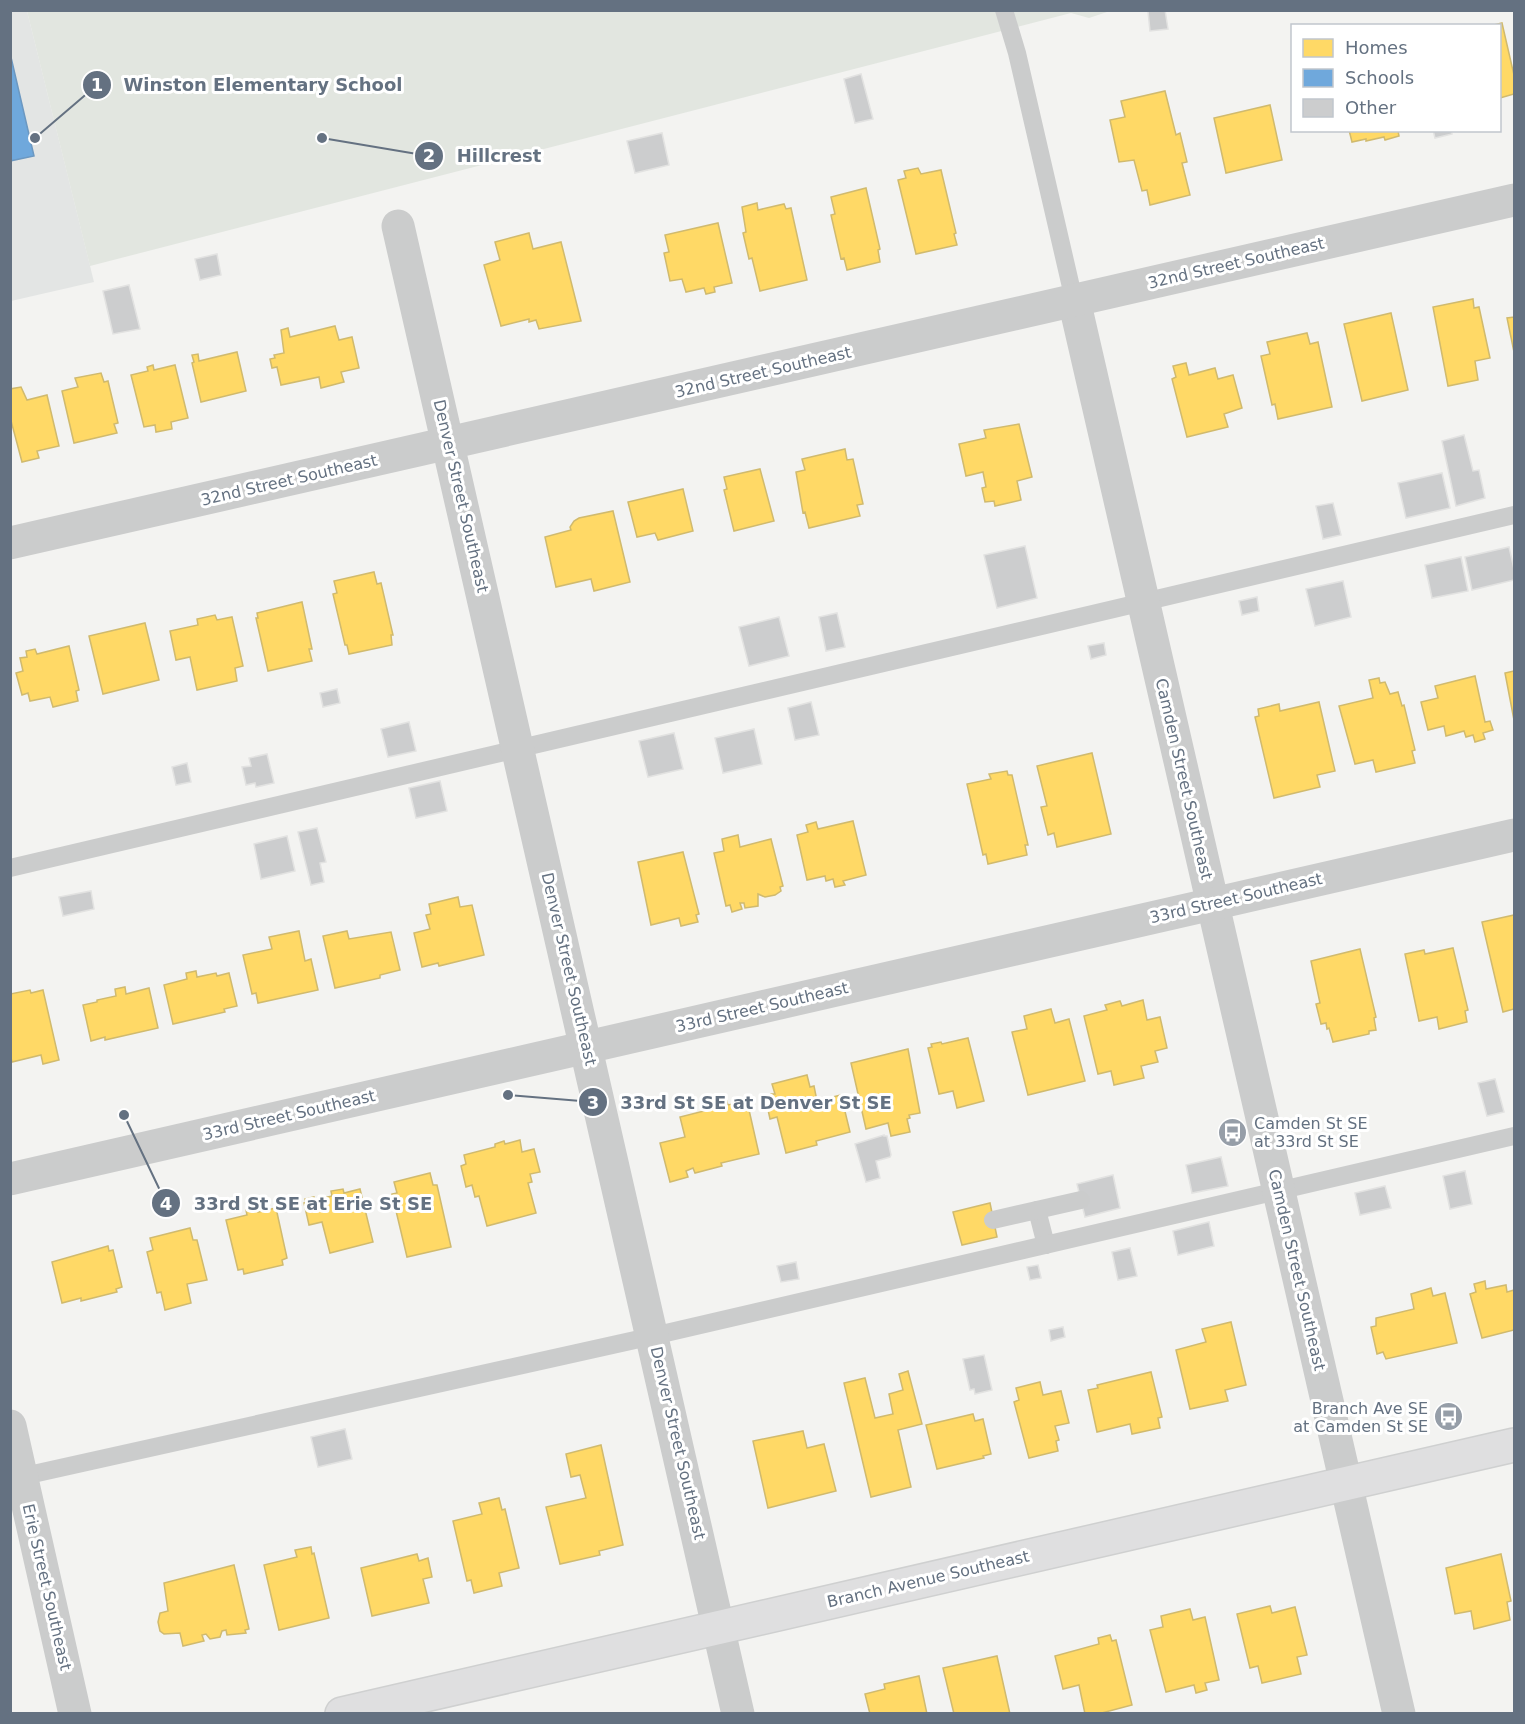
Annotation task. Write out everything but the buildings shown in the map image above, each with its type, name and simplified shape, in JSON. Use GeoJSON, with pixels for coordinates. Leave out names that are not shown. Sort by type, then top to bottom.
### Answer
{"type":"FeatureCollection","features":[{"type":"Feature","properties":{"kind":"highway","name":"Branch Avenue Southeast"},"geometry":{"type":"LineString","coordinates":[[342,1713],[1515,1445]]}},
{"type":"Feature","properties":{"kind":"street","name":"32nd Street Southeast"},"geometry":{"type":"LineString","coordinates":[[10,543],[1515,200]]}},
{"type":"Feature","properties":{"kind":"street","name":"Denver Street Southeast"},"geometry":{"type":"LineString","coordinates":[[398,226],[738,1713]]}},
{"type":"Feature","properties":{"kind":"street","name":"Camden Street Southeast"},"geometry":{"type":"LineString","coordinates":[[1074,300],[1399,1713]]}},
{"type":"Feature","properties":{"kind":"street","name":"33rd Street Southeast"},"geometry":{"type":"LineString","coordinates":[[10,1179],[1515,835]]}},
{"type":"Feature","properties":{"kind":"street","name":"Erie Street Southeast"},"geometry":{"type":"LineString","coordinates":[[10,1426],[16,1478],[75,1713]]}},
{"type":"Feature","properties":{"kind":"lane"},"geometry":{"type":"LineString","coordinates":[[1004,10],[1017,53],[1074,300]]}},
{"type":"Feature","properties":{"kind":"lane"},"geometry":{"type":"LineString","coordinates":[[10,868],[1515,515]]}},
{"type":"Feature","properties":{"kind":"lane"},"geometry":{"type":"LineString","coordinates":[[16,1478],[653,1336],[1515,1136]]}},
{"type":"Feature","properties":{"kind":"lane"},"geometry":{"type":"LineString","coordinates":[[993,1220],[1081,1200]]}},
{"type":"Feature","properties":{"kind":"lane"},"geometry":{"type":"LineString","coordinates":[[1037,1210],[1046,1245]]}},
{"type":"Feature","properties":{"kind":"shaded area"},"geometry":{"type":"Polygon","coordinates":[[[10,11],[27,11],[94,282],[11,301],[10,11]]]}},
{"type":"Feature","properties":{"kind":"shaded area"},"geometry":{"type":"Polygon","coordinates":[[[27,11],[1110,11],[1089,18],[1071,13],[90,266],[27,11]]]}},
{"type":"Feature","properties":{"kind":"place","name":"Winston Elementary School"},"geometry":{"type":"Point","coordinates":[35,138]}},
{"type":"Feature","properties":{"kind":"place","name":"Hillcrest"},"geometry":{"type":"Point","coordinates":[322,138]}},
{"type":"Feature","properties":{"kind":"place","name":"33rd St SE at Denver St SE"},"geometry":{"type":"Point","coordinates":[508,1095]}},
{"type":"Feature","properties":{"kind":"place","name":"33rd St SE at Erie St SE"},"geometry":{"type":"Point","coordinates":[124,1115]}},
{"type":"Feature","properties":{"kind":"place","name":"Camden St SE at 33rd St SE"},"geometry":{"type":"Point","coordinates":[1233,1132]}},
{"type":"Feature","properties":{"kind":"place","name":"Branch Ave SE at Camden St SE"},"geometry":{"type":"Point","coordinates":[1449,1417]}}]}
